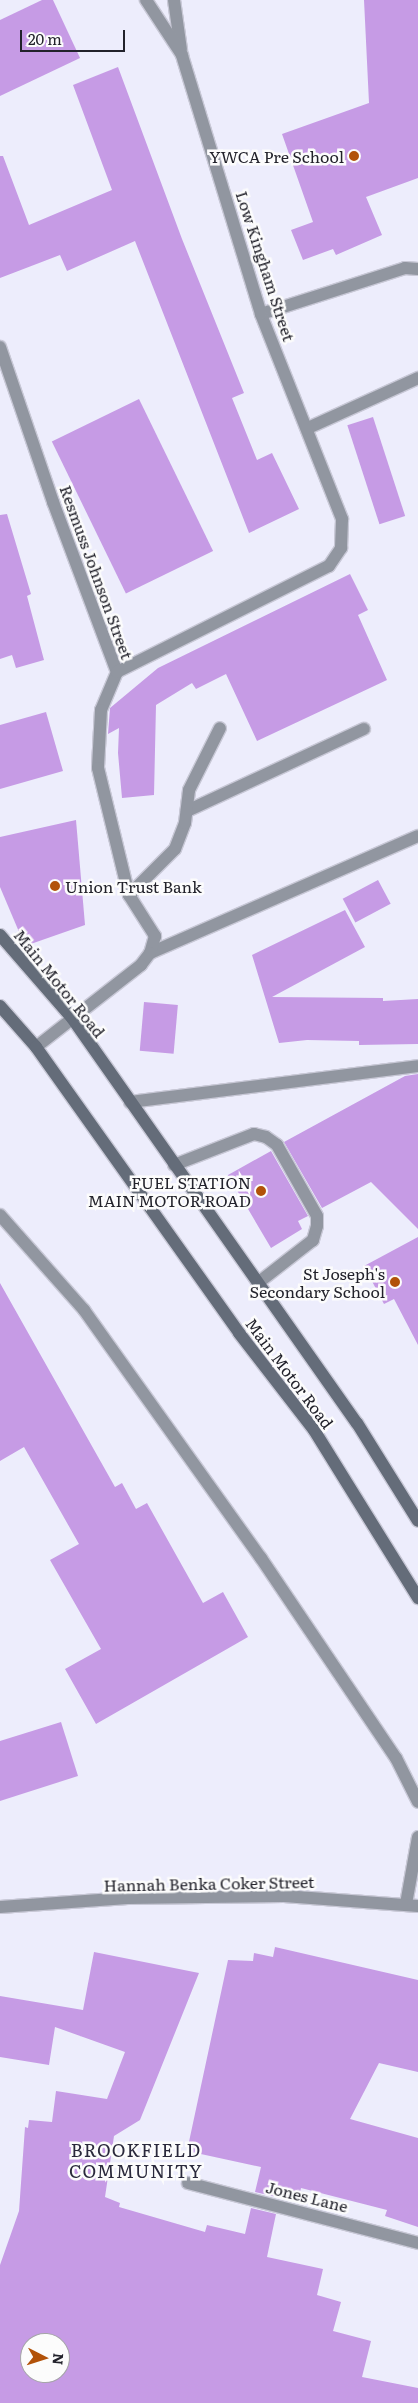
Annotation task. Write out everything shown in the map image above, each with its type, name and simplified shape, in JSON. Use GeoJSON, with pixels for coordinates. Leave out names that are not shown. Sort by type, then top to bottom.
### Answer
{"type":"FeatureCollection","features":[{"type":"Feature","properties":{"kind":"main road","name":"Main Motor Road"},"geometry":{"type":"LineString","coordinates":[[0,935],[72,1018],[357,1423],[418,1522]]}},
{"type":"Feature","properties":{"kind":"main road","name":"Main Motor Road"},"geometry":{"type":"LineString","coordinates":[[0,1006],[36,1047],[239,1333],[314,1430],[418,1598]]}},
{"type":"Feature","properties":{"kind":"street","name":"Low Kingham Street"},"geometry":{"type":"LineString","coordinates":[[117,672],[329,566],[341,548],[342,519],[262,314],[182,54],[146,0]]}},
{"type":"Feature","properties":{"kind":"street"},"geometry":{"type":"LineString","coordinates":[[174,0],[182,54]]}},
{"type":"Feature","properties":{"kind":"street"},"geometry":{"type":"LineString","coordinates":[[262,314],[405,268],[418,269]]}},
{"type":"Feature","properties":{"kind":"street","name":"Resmuss Johnson Street"},"geometry":{"type":"LineString","coordinates":[[0,347],[53,502],[117,672],[101,710],[98,768],[129,895],[155,936],[150,953]]}},
{"type":"Feature","properties":{"kind":"street"},"geometry":{"type":"LineString","coordinates":[[308,428],[418,378]]}},
{"type":"Feature","properties":{"kind":"street"},"geometry":{"type":"LineString","coordinates":[[129,895],[175,849],[187,812],[188,790],[220,728]]}},
{"type":"Feature","properties":{"kind":"street"},"geometry":{"type":"LineString","coordinates":[[187,812],[364,729]]}},
{"type":"Feature","properties":{"kind":"street"},"geometry":{"type":"LineString","coordinates":[[36,1047],[141,965],[150,953],[418,836]]}},
{"type":"Feature","properties":{"kind":"street"},"geometry":{"type":"LineString","coordinates":[[130,1102],[418,1066]]}},
{"type":"Feature","properties":{"kind":"street"},"geometry":{"type":"LineString","coordinates":[[174,1165],[254,1134],[266,1137],[277,1145],[317,1216],[318,1226],[313,1240],[258,1283]]}},
{"type":"Feature","properties":{"kind":"street"},"geometry":{"type":"LineString","coordinates":[[0,1215],[84,1310],[261,1558],[396,1758],[418,1802]]}},
{"type":"Feature","properties":{"kind":"street"},"geometry":{"type":"LineString","coordinates":[[412,1905],[418,1837]]}},
{"type":"Feature","properties":{"kind":"street","name":"Hannah Benka Coker Street"},"geometry":{"type":"LineString","coordinates":[[0,1907],[128,1898],[284,1896],[412,1905]]}},
{"type":"Feature","properties":{"kind":"street","name":"Jones Lane"},"geometry":{"type":"LineString","coordinates":[[188,2182],[418,2243]]}},
{"type":"Feature","properties":{"kind":"building"},"geometry":{"type":"Polygon","coordinates":[[[42,0],[53,0],[80,58],[0,96],[0,20],[42,0]]]}},
{"type":"Feature","properties":{"kind":"building"},"geometry":{"type":"Polygon","coordinates":[[[364,0],[418,0],[418,178],[366,197],[382,235],[336,255],[333,249],[303,260],[291,230],[313,222],[282,134],[369,103],[364,0]]]}},
{"type":"Feature","properties":{"kind":"building"},"geometry":{"type":"Polygon","coordinates":[[[118,67],[182,239],[244,393],[232,398],[257,460],[272,453],[299,509],[249,533],[135,241],[67,271],[60,255],[0,278],[0,156],[3,156],[29,225],[112,190],[73,85],[118,67]]]}},
{"type":"Feature","properties":{"kind":"building"},"geometry":{"type":"Polygon","coordinates":[[[139,399],[213,551],[126,593],[52,442],[139,399]]]}},
{"type":"Feature","properties":{"kind":"building"},"geometry":{"type":"Polygon","coordinates":[[[373,417],[405,516],[379,524],[347,425],[373,417]]]}},
{"type":"Feature","properties":{"kind":"building"},"geometry":{"type":"Polygon","coordinates":[[[7,514],[31,594],[27,596],[44,660],[16,668],[12,655],[0,659],[0,515],[7,514]]]}},
{"type":"Feature","properties":{"kind":"building"},"geometry":{"type":"Polygon","coordinates":[[[350,574],[368,610],[358,615],[387,680],[257,741],[226,674],[196,689],[192,683],[156,705],[154,795],[122,798],[118,753],[119,728],[108,734],[110,708],[158,668],[350,574]]]}},
{"type":"Feature","properties":{"kind":"building"},"geometry":{"type":"Polygon","coordinates":[[[46,712],[63,771],[0,789],[0,725],[46,712]]]}},
{"type":"Feature","properties":{"kind":"building"},"geometry":{"type":"Polygon","coordinates":[[[76,820],[85,925],[25,946],[0,887],[0,837],[76,820]]]}},
{"type":"Feature","properties":{"kind":"building"},"geometry":{"type":"Polygon","coordinates":[[[378,880],[391,904],[355,923],[343,899],[378,880]]]}},
{"type":"Feature","properties":{"kind":"building"},"geometry":{"type":"Polygon","coordinates":[[[345,910],[365,947],[272,997],[383,998],[383,1001],[418,999],[418,1044],[359,1045],[359,1041],[307,1040],[279,1043],[252,955],[345,910]]]}},
{"type":"Feature","properties":{"kind":"building"},"geometry":{"type":"Polygon","coordinates":[[[144,1002],[178,1005],[174,1054],[140,1051],[144,1002]]]}},
{"type":"Feature","properties":{"kind":"building"},"geometry":{"type":"Polygon","coordinates":[[[418,1074],[418,1229],[371,1182],[322,1208],[284,1142],[405,1076],[418,1074]]]}},
{"type":"Feature","properties":{"kind":"building"},"geometry":{"type":"Polygon","coordinates":[[[271,1151],[308,1216],[298,1221],[302,1229],[271,1248],[228,1175],[271,1151]]]}},
{"type":"Feature","properties":{"kind":"building","name":"St Joseph's Secondary School"},"geometry":{"type":"Polygon","coordinates":[[[418,1237],[418,1345],[394,1299],[384,1304],[364,1266],[418,1237]]]}},
{"type":"Feature","properties":{"kind":"building"},"geometry":{"type":"Polygon","coordinates":[[[0,1283],[115,1487],[122,1483],[136,1509],[147,1503],[203,1603],[223,1592],[248,1637],[96,1724],[65,1669],[101,1649],[50,1560],[79,1544],[24,1447],[0,1461],[0,1283]]]}},
{"type":"Feature","properties":{"kind":"building"},"geometry":{"type":"Polygon","coordinates":[[[61,1722],[78,1776],[0,1801],[0,1741],[61,1722]]]}},
{"type":"Feature","properties":{"kind":"building"},"geometry":{"type":"Polygon","coordinates":[[[275,1947],[418,1980],[418,2072],[379,2063],[350,2119],[418,2138],[418,2227],[385,2216],[387,2210],[301,2188],[298,2202],[255,2192],[261,2167],[187,2151],[228,1960],[253,1961],[254,1953],[273,1957],[275,1947]]]}},
{"type":"Feature","properties":{"kind":"building"},"geometry":{"type":"Polygon","coordinates":[[[94,1952],[199,1973],[140,2120],[114,2136],[105,2197],[120,2203],[119,2207],[205,2232],[207,2225],[245,2234],[251,2208],[276,2214],[267,2257],[323,2269],[317,2295],[341,2302],[333,2331],[371,2341],[362,2377],[418,2388],[418,2403],[0,2403],[0,2265],[19,2211],[25,2127],[28,2128],[29,2120],[52,2122],[56,2091],[107,2099],[125,2052],[55,2027],[49,2065],[0,2057],[0,1996],[83,2010],[94,1952]]]}},
{"type":"Feature","properties":{"kind":"place","name":"YWCA Pre School"},"geometry":{"type":"Point","coordinates":[354,156]}},
{"type":"Feature","properties":{"kind":"place","name":"Union Trust Bank"},"geometry":{"type":"Point","coordinates":[55,886]}},
{"type":"Feature","properties":{"kind":"place","name":"FUEL STATION MAIN MOTOR ROAD"},"geometry":{"type":"Point","coordinates":[261,1191]}},
{"type":"Feature","properties":{"kind":"place","name":"St Joseph's Secondary School"},"geometry":{"type":"Point","coordinates":[395,1282]}},
{"type":"Feature","properties":{"kind":"district","name":"BROOKFIELD COMMUNITY"},"geometry":{"type":"Point","coordinates":[136,2161]}}]}
